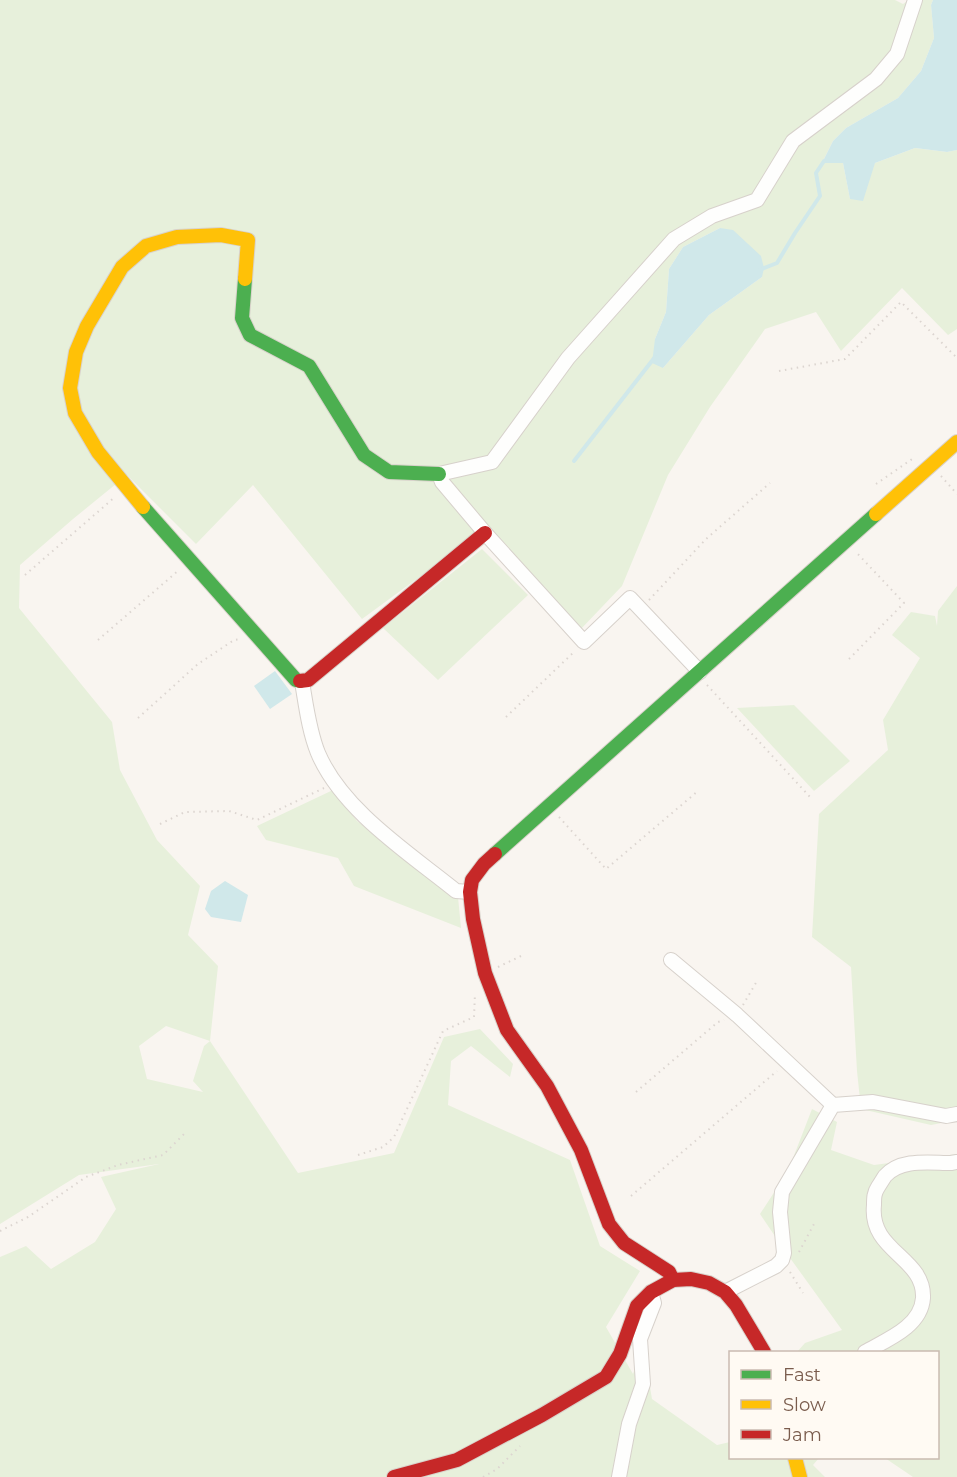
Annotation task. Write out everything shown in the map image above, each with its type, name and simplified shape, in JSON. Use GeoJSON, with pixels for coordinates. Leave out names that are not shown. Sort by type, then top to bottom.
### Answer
{"type":"FeatureCollection","features":[{"type":"Feature","properties":{"kind":"street"},"geometry":{"type":"LineString","coordinates":[[485,533],[308,680],[302,682],[296,680],[126,487],[98,452],[75,413],[70,388],[76,352],[87,326],[122,267],[146,246],[177,237],[221,235],[248,240],[242,318],[250,336],[309,366],[364,455],[389,472],[439,474],[492,462],[568,358],[674,239],[712,216],[757,200],[793,141],[876,79],[897,54],[915,0]]}},
{"type":"Feature","properties":{"kind":"street"},"geometry":{"type":"LineString","coordinates":[[673,1280],[669,1272],[624,1243],[609,1224],[581,1150],[547,1086],[507,1030],[485,973],[473,920],[470,892],[472,880],[484,864],[957,442]]}},
{"type":"Feature","properties":{"kind":"street"},"geometry":{"type":"LineString","coordinates":[[439,474],[442,482],[485,533],[584,642],[630,598],[700,672]]}},
{"type":"Feature","properties":{"kind":"street"},"geometry":{"type":"LineString","coordinates":[[302,682],[314,742],[319,756],[334,781],[367,819],[456,891],[470,892]]}},
{"type":"Feature","properties":{"kind":"street"},"geometry":{"type":"LineString","coordinates":[[671,960],[737,1015],[833,1105],[873,1102],[946,1116],[957,1114]]}},
{"type":"Feature","properties":{"kind":"street"},"geometry":{"type":"LineString","coordinates":[[724,1292],[776,1266],[782,1260],[784,1253],[780,1212],[782,1192],[833,1105]]}},
{"type":"Feature","properties":{"kind":"street"},"geometry":{"type":"LineString","coordinates":[[868,1351],[908,1327],[917,1318],[923,1299],[921,1283],[915,1271],[890,1248],[879,1233],[873,1216],[875,1192],[886,1175],[898,1166],[915,1162],[957,1162]]}},
{"type":"Feature","properties":{"kind":"street"},"geometry":{"type":"LineString","coordinates":[[394,1477],[457,1460],[542,1415],[606,1377],[620,1354],[637,1306],[651,1292],[673,1280],[691,1279],[709,1283],[724,1292],[736,1305],[763,1351]]}},
{"type":"Feature","properties":{"kind":"street"},"geometry":{"type":"LineString","coordinates":[[619,1477],[629,1424],[643,1384],[640,1339],[654,1303],[651,1292]]}},
{"type":"Feature","properties":{"kind":"street"},"geometry":{"type":"LineString","coordinates":[[795,1459],[800,1477]]}},
{"type":"Feature","properties":{"kind":"path"},"geometry":{"type":"LineString","coordinates":[[779,371],[845,359],[901,302],[957,358]]}},
{"type":"Feature","properties":{"kind":"path"},"geometry":{"type":"LineString","coordinates":[[932,465],[957,494]]}},
{"type":"Feature","properties":{"kind":"path"},"geometry":{"type":"LineString","coordinates":[[641,609],[706,539],[771,483]]}},
{"type":"Feature","properties":{"kind":"path"},"geometry":{"type":"LineString","coordinates":[[25,575],[126,487]]}},
{"type":"Feature","properties":{"kind":"path"},"geometry":{"type":"LineString","coordinates":[[846,541],[904,603],[849,659]]}},
{"type":"Feature","properties":{"kind":"path"},"geometry":{"type":"LineString","coordinates":[[98,640],[191,560]]}},
{"type":"Feature","properties":{"kind":"path"},"geometry":{"type":"LineString","coordinates":[[138,718],[198,664],[234,640],[258,636]]}},
{"type":"Feature","properties":{"kind":"path"},"geometry":{"type":"LineString","coordinates":[[506,717],[584,642]]}},
{"type":"Feature","properties":{"kind":"path"},"geometry":{"type":"LineString","coordinates":[[700,672],[704,682],[810,796]]}},
{"type":"Feature","properties":{"kind":"path"},"geometry":{"type":"LineString","coordinates":[[160,824],[185,812],[229,811],[257,820],[321,791],[334,781]]}},
{"type":"Feature","properties":{"kind":"path"},"geometry":{"type":"LineString","coordinates":[[549,806],[606,868],[698,791]]}},
{"type":"Feature","properties":{"kind":"path"},"geometry":{"type":"LineString","coordinates":[[485,973],[521,956]]}},
{"type":"Feature","properties":{"kind":"path"},"geometry":{"type":"LineString","coordinates":[[636,1092],[718,1022],[737,1015],[757,981]]}},
{"type":"Feature","properties":{"kind":"path"},"geometry":{"type":"LineString","coordinates":[[358,1155],[383,1147],[394,1137],[443,1031],[474,1017],[473,984]]}},
{"type":"Feature","properties":{"kind":"path"},"geometry":{"type":"LineString","coordinates":[[631,1196],[788,1062]]}},
{"type":"Feature","properties":{"kind":"path"},"geometry":{"type":"LineString","coordinates":[[0,1230],[28,1217],[86,1178],[118,1165],[163,1155],[188,1131]]}},
{"type":"Feature","properties":{"kind":"path"},"geometry":{"type":"LineString","coordinates":[[799,1252],[814,1224]]}},
{"type":"Feature","properties":{"kind":"path"},"geometry":{"type":"LineString","coordinates":[[782,1260],[803,1293]]}},
{"type":"Feature","properties":{"kind":"path"},"geometry":{"type":"LineString","coordinates":[[483,1477],[497,1469],[525,1440]]}},
{"type":"Feature","properties":{"kind":"green space"},"geometry":{"type":"Polygon","coordinates":[[[0,0],[895,0],[903,4],[909,0],[933,0],[931,5],[934,38],[921,71],[898,98],[846,128],[833,141],[822,163],[843,163],[850,199],[875,163],[915,148],[947,152],[957,150],[957,329],[948,335],[902,288],[841,351],[816,312],[765,329],[710,407],[668,475],[622,586],[580,630],[494,533],[478,534],[362,619],[253,485],[196,544],[127,475],[20,565],[19,608],[112,722],[120,770],[157,840],[200,886],[188,935],[218,966],[210,1041],[298,1173],[394,1153],[444,1037],[480,1029],[513,1064],[510,1077],[471,1046],[451,1061],[448,1105],[570,1160],[600,1246],[640,1271],[606,1327],[633,1374],[643,1346],[652,1399],[717,1445],[729,1442],[729,1459],[818,1459],[813,1465],[825,1477],[0,1477],[0,1257],[26,1246],[51,1269],[95,1242],[116,1209],[101,1177],[159,1164],[79,1175],[0,1224],[0,0]],[[720,228],[683,247],[669,269],[666,312],[655,339],[663,368],[709,315],[762,277],[720,228]],[[166,1026],[139,1046],[147,1079],[203,1092],[193,1081],[204,1046],[210,1041],[166,1026]]]}},
{"type":"Feature","properties":{"kind":"green space"},"geometry":{"type":"Polygon","coordinates":[[[482,549],[528,595],[438,680],[383,628],[482,549]]]}},
{"type":"Feature","properties":{"kind":"green space"},"geometry":{"type":"Polygon","coordinates":[[[957,586],[957,1120],[931,1125],[861,1109],[851,967],[812,937],[819,814],[888,750],[883,720],[920,658],[892,635],[911,612],[935,616],[937,626],[938,611],[957,586]]]}},
{"type":"Feature","properties":{"kind":"green space"},"geometry":{"type":"Polygon","coordinates":[[[794,705],[850,761],[814,791],[737,708],[794,705]]]}},
{"type":"Feature","properties":{"kind":"green space"},"geometry":{"type":"Polygon","coordinates":[[[333,790],[357,821],[458,897],[461,928],[354,886],[338,858],[266,840],[257,826],[333,790]]]}},
{"type":"Feature","properties":{"kind":"green space"},"geometry":{"type":"Polygon","coordinates":[[[812,1109],[837,1122],[831,1150],[874,1165],[957,1154],[957,1477],[913,1477],[886,1459],[939,1459],[939,1351],[798,1351],[805,1343],[842,1330],[760,1214],[788,1171],[812,1109]]]}},
{"type":"Feature","properties":{"kind":"water"},"geometry":{"type":"Polygon","coordinates":[[[933,0],[957,0],[957,150],[947,152],[915,148],[875,163],[863,201],[850,199],[843,163],[822,163],[833,141],[846,128],[898,98],[921,71],[934,38],[931,5],[933,0]]]}},
{"type":"Feature","properties":{"kind":"water"},"geometry":{"type":"Polygon","coordinates":[[[720,228],[733,230],[761,256],[764,268],[762,277],[709,315],[663,368],[652,363],[655,339],[666,312],[669,269],[683,247],[720,228]]]}},
{"type":"Feature","properties":{"kind":"water"},"geometry":{"type":"Polygon","coordinates":[[[275,671],[292,694],[270,709],[254,686],[275,671]]]}},
{"type":"Feature","properties":{"kind":"water"},"geometry":{"type":"Polygon","coordinates":[[[225,881],[248,895],[241,922],[211,917],[205,909],[211,891],[225,881]]]}},
{"type":"Feature","properties":{"kind":"waterway"},"geometry":{"type":"LineString","coordinates":[[759,270],[777,263],[820,196],[816,173],[824,161]]}},
{"type":"Feature","properties":{"kind":"waterway"},"geometry":{"type":"LineString","coordinates":[[574,461],[655,357]]}},
{"type":"Feature","properties":{"kind":"traffic: fast"},"geometry":{"type":"LineString","coordinates":[[245,279],[242,318],[250,335],[309,366],[364,455],[389,472],[439,474]]}},
{"type":"Feature","properties":{"kind":"traffic: fast"},"geometry":{"type":"LineString","coordinates":[[143,507],[296,680],[300,681]]}},
{"type":"Feature","properties":{"kind":"traffic: fast"},"geometry":{"type":"LineString","coordinates":[[495,854],[876,514]]}},
{"type":"Feature","properties":{"kind":"traffic: slow"},"geometry":{"type":"LineString","coordinates":[[143,507],[98,452],[75,413],[70,388],[76,352],[87,326],[122,267],[146,246],[177,237],[221,235],[248,240],[245,279]]}},
{"type":"Feature","properties":{"kind":"traffic: slow"},"geometry":{"type":"LineString","coordinates":[[876,514],[957,442]]}},
{"type":"Feature","properties":{"kind":"traffic: slow"},"geometry":{"type":"LineString","coordinates":[[795,1459],[800,1477]]}},
{"type":"Feature","properties":{"kind":"traffic: jam"},"geometry":{"type":"LineString","coordinates":[[300,681],[308,680],[485,533]]}},
{"type":"Feature","properties":{"kind":"traffic: jam"},"geometry":{"type":"LineString","coordinates":[[495,854],[472,880],[470,892],[473,919],[485,973],[507,1030],[547,1086],[581,1150],[609,1224],[624,1243],[669,1272],[673,1280]]}},
{"type":"Feature","properties":{"kind":"traffic: jam"},"geometry":{"type":"LineString","coordinates":[[394,1477],[457,1460],[542,1415],[606,1377],[620,1354],[637,1306],[651,1292],[673,1280],[691,1279],[709,1283],[725,1292],[736,1305],[763,1351]]}}]}
